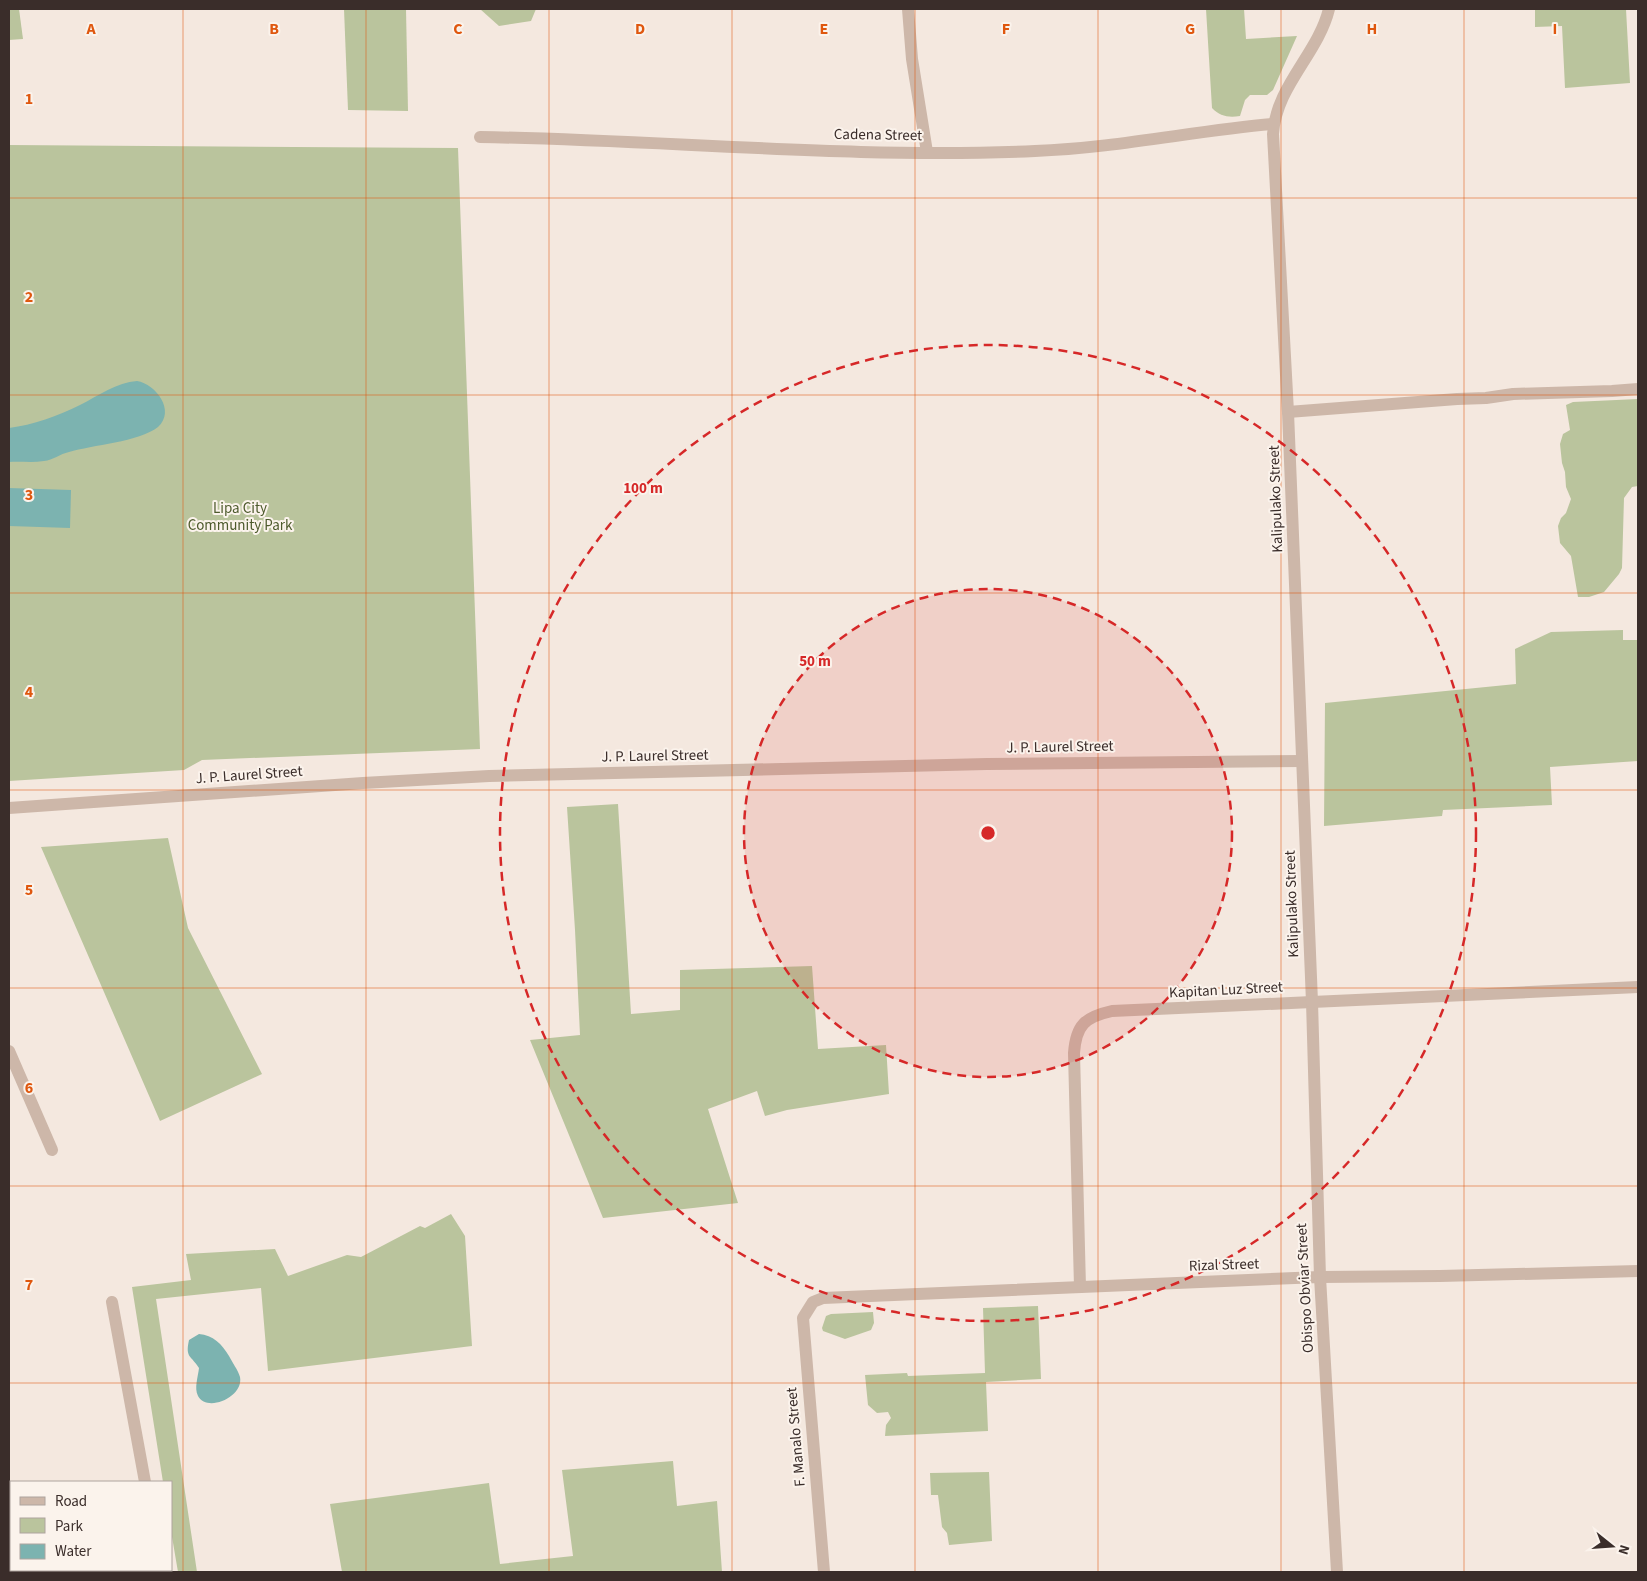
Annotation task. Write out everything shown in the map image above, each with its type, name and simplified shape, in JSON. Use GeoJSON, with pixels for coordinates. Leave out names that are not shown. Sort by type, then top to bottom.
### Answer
{"type":"FeatureCollection","features":[{"type":"Feature","properties":{"kind":"street"},"geometry":{"type":"LineString","coordinates":[[908,9],[912,59],[927,152]]}},
{"type":"Feature","properties":{"kind":"street","name":"Kalipulako Street"},"geometry":{"type":"LineString","coordinates":[[1312,1002],[1288,412],[1273,124],[1280,101],[1316,40],[1329,9]]}},
{"type":"Feature","properties":{"kind":"street","name":"Cadena Street"},"geometry":{"type":"LineString","coordinates":[[480,137],[540,138],[780,150],[1036,151],[1081,148],[1273,124]]}},
{"type":"Feature","properties":{"kind":"street"},"geometry":{"type":"LineString","coordinates":[[1288,412],[1486,398],[1513,394],[1638,389]]}},
{"type":"Feature","properties":{"kind":"street","name":"J. P. Laurel Street"},"geometry":{"type":"LineString","coordinates":[[9,808],[489,776],[987,764],[1302,761]]}},
{"type":"Feature","properties":{"kind":"street","name":"Kapitan Luz Street"},"geometry":{"type":"LineString","coordinates":[[1080,1287],[1074,1053],[1075,1038],[1083,1023],[1096,1014],[1112,1011],[1638,987]]}},
{"type":"Feature","properties":{"kind":"street","name":"Obispo Obviar Street"},"geometry":{"type":"LineString","coordinates":[[1312,1002],[1320,1277],[1337,1572]]}},
{"type":"Feature","properties":{"kind":"street"},"geometry":{"type":"LineString","coordinates":[[9,1051],[52,1150]]}},
{"type":"Feature","properties":{"kind":"street","name":"Rizal Street"},"geometry":{"type":"LineString","coordinates":[[812,1302],[823,1298],[1320,1277],[1440,1276],[1638,1270]]}},
{"type":"Feature","properties":{"kind":"street"},"geometry":{"type":"LineString","coordinates":[[112,1302],[145,1481]]}},
{"type":"Feature","properties":{"kind":"street","name":"F. Manalo Street"},"geometry":{"type":"LineString","coordinates":[[812,1302],[803,1318],[824,1572]]}},
{"type":"Feature","properties":{"kind":"green space"},"geometry":{"type":"Polygon","coordinates":[[[9,9],[19,9],[23,39],[9,40],[9,9]]]}},
{"type":"Feature","properties":{"kind":"green space"},"geometry":{"type":"Polygon","coordinates":[[[344,9],[406,9],[408,111],[348,110],[344,9]]]}},
{"type":"Feature","properties":{"kind":"green space"},"geometry":{"type":"Polygon","coordinates":[[[480,9],[536,9],[531,21],[499,26],[480,9]]]}},
{"type":"Feature","properties":{"kind":"green space"},"geometry":{"type":"Polygon","coordinates":[[[1206,9],[1244,9],[1246,39],[1297,36],[1273,90],[1267,95],[1250,95],[1245,100],[1240,116],[1224,116],[1212,108],[1206,9]]]}},
{"type":"Feature","properties":{"kind":"green space"},"geometry":{"type":"Polygon","coordinates":[[[1535,9],[1626,9],[1630,83],[1565,88],[1562,26],[1535,27],[1535,9]]]}},
{"type":"Feature","properties":{"kind":"green space","name":"Lipa City Community Park"},"geometry":{"type":"Polygon","coordinates":[[[9,145],[458,148],[480,749],[202,760],[184,770],[9,781],[9,145]]]}},
{"type":"Feature","properties":{"kind":"green space"},"geometry":{"type":"Polygon","coordinates":[[[1638,399],[1638,486],[1632,487],[1624,498],[1622,568],[1604,592],[1589,597],[1578,597],[1571,556],[1560,543],[1558,526],[1561,518],[1566,513],[1571,499],[1566,487],[1560,444],[1563,434],[1570,430],[1566,405],[1573,402],[1638,399]]]}},
{"type":"Feature","properties":{"kind":"green space"},"geometry":{"type":"Polygon","coordinates":[[[1623,630],[1623,640],[1638,640],[1638,761],[1550,767],[1552,805],[1443,810],[1442,816],[1324,826],[1325,703],[1516,684],[1515,649],[1551,632],[1623,630]]]}},
{"type":"Feature","properties":{"kind":"green space"},"geometry":{"type":"Polygon","coordinates":[[[618,804],[631,1014],[680,1010],[680,970],[812,966],[818,1049],[886,1045],[889,1094],[787,1110],[765,1116],[757,1091],[708,1109],[738,1203],[603,1218],[530,1040],[580,1035],[567,807],[618,804]]]}},
{"type":"Feature","properties":{"kind":"green space"},"geometry":{"type":"Polygon","coordinates":[[[168,838],[188,928],[262,1074],[160,1121],[41,847],[168,838]]]}},
{"type":"Feature","properties":{"kind":"green space"},"geometry":{"type":"Polygon","coordinates":[[[451,1214],[465,1236],[472,1346],[268,1371],[261,1288],[156,1299],[197,1572],[178,1572],[172,1537],[172,1481],[163,1481],[132,1287],[191,1280],[186,1254],[275,1249],[288,1276],[347,1255],[361,1257],[420,1226],[425,1228],[451,1214]]]}},
{"type":"Feature","properties":{"kind":"green space"},"geometry":{"type":"Polygon","coordinates":[[[1038,1306],[1041,1379],[986,1382],[988,1431],[885,1436],[886,1425],[891,1418],[888,1412],[877,1413],[868,1405],[865,1375],[907,1373],[908,1376],[985,1373],[983,1308],[1038,1306]]]}},
{"type":"Feature","properties":{"kind":"green space"},"geometry":{"type":"Polygon","coordinates":[[[873,1312],[874,1323],[871,1330],[845,1339],[823,1331],[822,1328],[826,1316],[831,1314],[873,1312]]]}},
{"type":"Feature","properties":{"kind":"green space"},"geometry":{"type":"Polygon","coordinates":[[[673,1461],[677,1506],[717,1501],[722,1572],[342,1572],[330,1504],[489,1483],[500,1564],[573,1556],[562,1470],[673,1461]]]}},
{"type":"Feature","properties":{"kind":"green space"},"geometry":{"type":"Polygon","coordinates":[[[989,1472],[992,1541],[949,1545],[947,1533],[942,1527],[938,1495],[931,1495],[930,1473],[989,1472]]]}},
{"type":"Feature","properties":{"kind":"water"},"geometry":{"type":"Polygon","coordinates":[[[137,381],[151,387],[161,399],[165,413],[163,421],[158,427],[139,436],[69,452],[47,460],[9,462],[9,428],[27,425],[54,416],[122,384],[137,381]]]}},
{"type":"Feature","properties":{"kind":"water"},"geometry":{"type":"Polygon","coordinates":[[[9,488],[71,490],[70,528],[9,526],[9,488]]]}},
{"type":"Feature","properties":{"kind":"water"},"geometry":{"type":"Polygon","coordinates":[[[199,1334],[209,1336],[220,1344],[240,1377],[240,1384],[236,1391],[231,1396],[216,1403],[203,1401],[197,1393],[196,1386],[199,1368],[188,1353],[188,1350],[189,1340],[199,1334]]]}}]}
